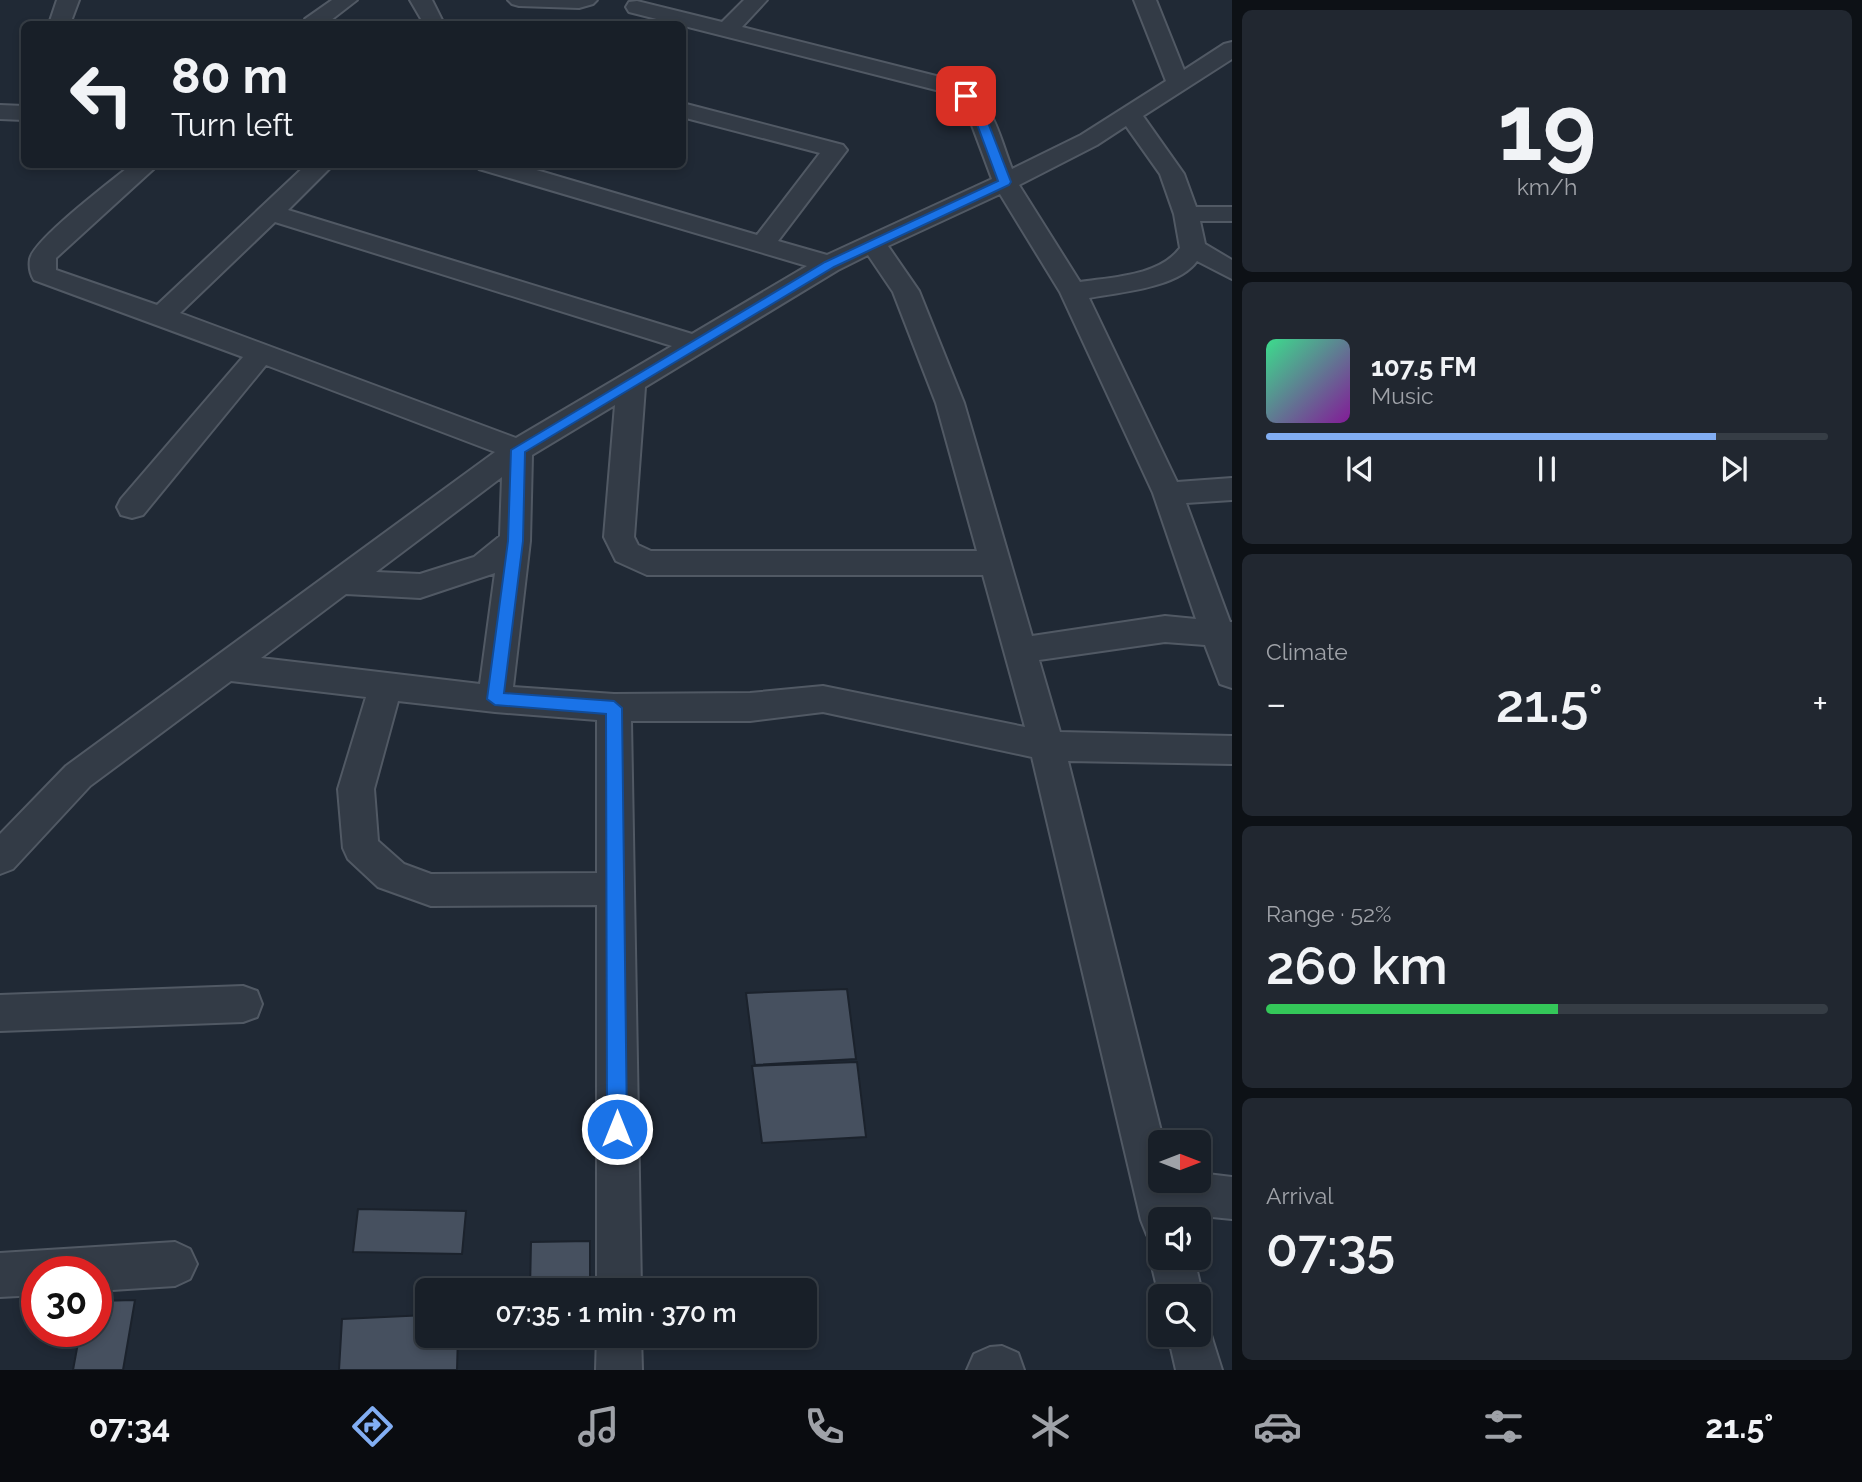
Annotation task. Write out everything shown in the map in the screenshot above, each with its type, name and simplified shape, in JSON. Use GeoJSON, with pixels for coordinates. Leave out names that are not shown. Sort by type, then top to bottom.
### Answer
{"type":"FeatureCollection","features":[{"type":"Feature","properties":{"kind":"street"},"geometry":{"type":"LineString","coordinates":[[61,21],[68,0]]}},
{"type":"Feature","properties":{"kind":"street"},"geometry":{"type":"LineString","coordinates":[[317,21],[346,0]]}},
{"type":"Feature","properties":{"kind":"street"},"geometry":{"type":"LineString","coordinates":[[421,0],[432,21]]}},
{"type":"Feature","properties":{"kind":"street"},"geometry":{"type":"LineString","coordinates":[[519,0],[586,0]]}},
{"type":"Feature","properties":{"kind":"street"},"geometry":{"type":"LineString","coordinates":[[726,31],[756,0]]}},
{"type":"Feature","properties":{"kind":"street"},"geometry":{"type":"LineString","coordinates":[[1145,0],[1178,83]]}},
{"type":"Feature","properties":{"kind":"street"},"geometry":{"type":"LineString","coordinates":[[637,8],[948,86],[966,96],[976,107],[1005,182],[1073,292],[1168,493],[1225,635],[1232,675]]}},
{"type":"Feature","properties":{"kind":"street"},"geometry":{"type":"LineString","coordinates":[[0,858],[78,776],[518,450],[829,264],[1005,182],[1089,139],[1178,83],[1227,56]]}},
{"type":"Feature","properties":{"kind":"street"},"geometry":{"type":"LineString","coordinates":[[686,111],[835,149],[762,245]]}},
{"type":"Feature","properties":{"kind":"street"},"geometry":{"type":"LineString","coordinates":[[0,112],[21,113]]}},
{"type":"Feature","properties":{"kind":"street"},"geometry":{"type":"LineString","coordinates":[[1073,292],[1139,281],[1159,274],[1180,266],[1193,248],[1186,214],[1172,174],[1130,115]]}},
{"type":"Feature","properties":{"kind":"street"},"geometry":{"type":"LineString","coordinates":[[142,168],[52,245],[43,257],[43,274],[518,450]]}},
{"type":"Feature","properties":{"kind":"street"},"geometry":{"type":"LineString","coordinates":[[160,316],[318,168]]}},
{"type":"Feature","properties":{"kind":"street"},"geometry":{"type":"LineString","coordinates":[[502,168],[829,264]]}},
{"type":"Feature","properties":{"kind":"street"},"geometry":{"type":"LineString","coordinates":[[271,213],[696,344]]}},
{"type":"Feature","properties":{"kind":"street"},"geometry":{"type":"LineString","coordinates":[[1186,214],[1232,214]]}},
{"type":"Feature","properties":{"kind":"street"},"geometry":{"type":"LineString","coordinates":[[872,242],[906,291],[950,403],[1047,746],[1159,1205],[1232,1198]]}},
{"type":"Feature","properties":{"kind":"street"},"geometry":{"type":"LineString","coordinates":[[1193,248],[1232,271]]}},
{"type":"Feature","properties":{"kind":"street"},"geometry":{"type":"LineString","coordinates":[[132,507],[261,353]]}},
{"type":"Feature","properties":{"kind":"street"},"geometry":{"type":"LineString","coordinates":[[631,383],[619,537],[627,553],[637,558],[647,562],[996,563]]}},
{"type":"Feature","properties":{"kind":"street"},"geometry":{"type":"LineString","coordinates":[[495,699],[515,541],[518,450]]}},
{"type":"Feature","properties":{"kind":"street"},"geometry":{"type":"LineString","coordinates":[[1168,493],[1232,489]]}},
{"type":"Feature","properties":{"kind":"street"},"geometry":{"type":"LineString","coordinates":[[340,582],[420,586],[485,565],[515,541]]}},
{"type":"Feature","properties":{"kind":"street"},"geometry":{"type":"LineString","coordinates":[[1020,650],[1165,629],[1225,635]]}},
{"type":"Feature","properties":{"kind":"street"},"geometry":{"type":"LineString","coordinates":[[225,667],[495,699],[614,708],[750,707],[823,699],[1047,746],[1232,750]]}},
{"type":"Feature","properties":{"kind":"street"},"geometry":{"type":"LineString","coordinates":[[386,686],[356,789],[361,848],[391,876],[431,890],[615,889]]}},
{"type":"Feature","properties":{"kind":"street"},"geometry":{"type":"LineString","coordinates":[[614,708],[618,1278]]}},
{"type":"Feature","properties":{"kind":"street"},"geometry":{"type":"LineString","coordinates":[[0,1013],[243,1004]]}},
{"type":"Feature","properties":{"kind":"street"},"geometry":{"type":"LineString","coordinates":[[112,1268],[175,1264]]}},
{"type":"Feature","properties":{"kind":"street"},"geometry":{"type":"LineString","coordinates":[[0,1275],[21,1274]]}},
{"type":"Feature","properties":{"kind":"street"},"geometry":{"type":"LineString","coordinates":[[1193,1347],[1199,1370]]}},
{"type":"Feature","properties":{"kind":"street"},"geometry":{"type":"LineString","coordinates":[[619,1348],[619,1370]]}},
{"type":"Feature","properties":{"kind":"street"},"geometry":{"type":"LineString","coordinates":[[990,1370],[1002,1369]]}},
{"type":"Feature","properties":{"kind":"building"},"geometry":{"type":"Polygon","coordinates":[[[847,989],[856,1059],[755,1065],[746,993],[847,989]]]}},
{"type":"Feature","properties":{"kind":"building"},"geometry":{"type":"Polygon","coordinates":[[[857,1062],[866,1137],[762,1143],[752,1066],[857,1062]]]}},
{"type":"Feature","properties":{"kind":"building"},"geometry":{"type":"Polygon","coordinates":[[[358,1209],[466,1211],[462,1254],[353,1252],[358,1209]]]}},
{"type":"Feature","properties":{"kind":"building"},"geometry":{"type":"Polygon","coordinates":[[[590,1241],[590,1278],[530,1278],[531,1242],[590,1241]]]}},
{"type":"Feature","properties":{"kind":"building"},"geometry":{"type":"Polygon","coordinates":[[[135,1300],[123,1370],[73,1370],[77,1347],[112,1347],[112,1301],[135,1300]]]}},
{"type":"Feature","properties":{"kind":"building"},"geometry":{"type":"Polygon","coordinates":[[[415,1316],[415,1348],[458,1348],[457,1370],[339,1370],[342,1319],[415,1316]]]}},
{"type":"Feature","properties":{"kind":"route"},"geometry":{"type":"LineString","coordinates":[[617,1129],[614,708],[495,699],[515,541],[518,450],[829,264],[1005,182],[976,107],[966,96]]}}]}
